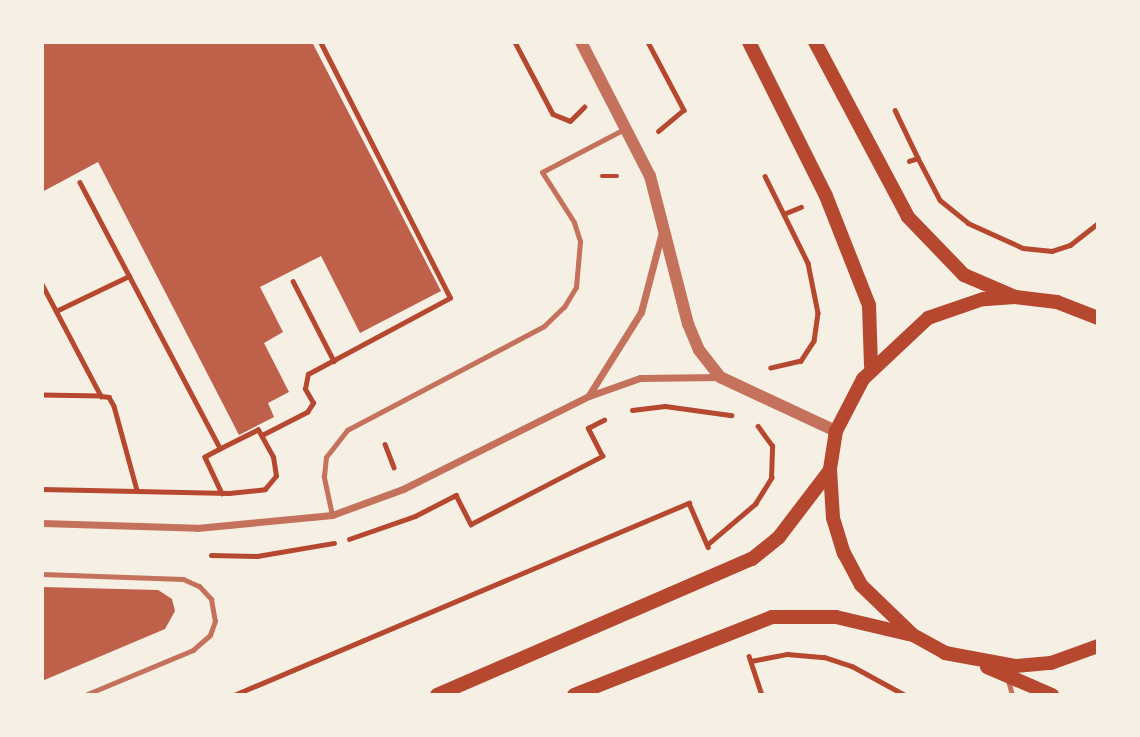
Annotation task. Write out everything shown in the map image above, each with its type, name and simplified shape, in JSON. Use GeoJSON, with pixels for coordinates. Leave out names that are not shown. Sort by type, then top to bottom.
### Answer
{"type":"FeatureCollection","features":[{"type":"Feature","properties":{"kind":"main road"},"geometry":{"type":"LineString","coordinates":[[749,42],[826,196],[869,305],[872,366]]}},
{"type":"Feature","properties":{"kind":"main road"},"geometry":{"type":"LineString","coordinates":[[815,42],[908,217],[964,275],[1015,297]]}},
{"type":"Feature","properties":{"kind":"main road"},"geometry":{"type":"LineString","coordinates":[[1052,695],[979,663],[945,653],[913,635],[861,585],[844,553],[833,518],[830,470],[836,431],[872,366],[928,318],[983,299],[1015,297],[1057,302],[1098,318]]}},
{"type":"Feature","properties":{"kind":"main road"},"geometry":{"type":"LineString","coordinates":[[438,695],[752,559],[779,537],[830,470]]}},
{"type":"Feature","properties":{"kind":"main road"},"geometry":{"type":"LineString","coordinates":[[574,695],[740,626],[772,617],[836,617],[913,635]]}},
{"type":"Feature","properties":{"kind":"main road"},"geometry":{"type":"LineString","coordinates":[[979,663],[1051,663],[1098,646]]}},
{"type":"Feature","properties":{"kind":"street"},"geometry":{"type":"LineString","coordinates":[[581,42],[650,176],[688,324],[699,349],[720,377]]}},
{"type":"Feature","properties":{"kind":"street"},"geometry":{"type":"LineString","coordinates":[[589,396],[641,312],[663,228]]}},
{"type":"Feature","properties":{"kind":"street"},"geometry":{"type":"LineString","coordinates":[[42,523],[197,528],[332,516],[403,489],[589,396],[640,378],[720,377],[836,431]]}},
{"type":"Feature","properties":{"kind":"lane"},"geometry":{"type":"LineString","coordinates":[[332,516],[324,476],[326,457],[337,439],[383,409],[544,326],[576,287],[582,262],[574,222],[542,172],[626,128]]}},
{"type":"Feature","properties":{"kind":"lane"},"geometry":{"type":"LineString","coordinates":[[42,573],[183,579],[199,586],[211,599],[215,621],[210,635],[193,650],[85,695]]}},
{"type":"Feature","properties":{"kind":"lane"},"geometry":{"type":"LineString","coordinates":[[1007,677],[1012,695]]}},
{"type":"Feature","properties":{"kind":"path"},"geometry":{"type":"LineString","coordinates":[[262,435],[307,412],[313,403],[304,380],[334,360],[450,298],[320,42]]}},
{"type":"Feature","properties":{"kind":"path"},"geometry":{"type":"LineString","coordinates":[[515,42],[553,114],[570,121],[586,103]]}},
{"type":"Feature","properties":{"kind":"path"},"geometry":{"type":"LineString","coordinates":[[648,42],[684,110],[660,127],[663,141]]}},
{"type":"Feature","properties":{"kind":"path"},"geometry":{"type":"LineString","coordinates":[[895,110],[918,158]]}},
{"type":"Feature","properties":{"kind":"path"},"geometry":{"type":"LineString","coordinates":[[763,368],[788,368],[801,361],[814,341],[818,313],[808,263],[765,176]]}},
{"type":"Feature","properties":{"kind":"path"},"geometry":{"type":"LineString","coordinates":[[80,183],[220,449]]}},
{"type":"Feature","properties":{"kind":"path"},"geometry":{"type":"LineString","coordinates":[[56,312],[129,276]]}},
{"type":"Feature","properties":{"kind":"path"},"geometry":{"type":"LineString","coordinates":[[293,281],[334,360]]}},
{"type":"Feature","properties":{"kind":"path"},"geometry":{"type":"LineString","coordinates":[[42,284],[100,396]]}},
{"type":"Feature","properties":{"kind":"path"},"geometry":{"type":"LineString","coordinates":[[42,396],[109,397],[114,406],[137,491]]}},
{"type":"Feature","properties":{"kind":"path"},"geometry":{"type":"LineString","coordinates":[[627,412],[665,405],[742,419]]}},
{"type":"Feature","properties":{"kind":"path"},"geometry":{"type":"LineString","coordinates":[[204,555],[257,556],[328,545],[386,528],[456,495],[471,524],[602,456],[588,428],[610,418]]}},
{"type":"Feature","properties":{"kind":"path"},"geometry":{"type":"LineString","coordinates":[[707,545],[740,520],[771,478],[772,446],[750,422]]}},
{"type":"Feature","properties":{"kind":"path"},"geometry":{"type":"LineString","coordinates":[[42,489],[222,493],[257,490],[271,484],[276,467],[258,430],[205,457],[222,493]]}},
{"type":"Feature","properties":{"kind":"path"},"geometry":{"type":"LineString","coordinates":[[234,695],[689,503],[720,575]]}},
{"type":"Feature","properties":{"kind":"path"},"geometry":{"type":"LineString","coordinates":[[740,626],[762,695]]}},
{"type":"Feature","properties":{"kind":"path"},"geometry":{"type":"LineString","coordinates":[[751,661],[787,654],[824,657],[863,671],[905,695]]}},
{"type":"Feature","properties":{"kind":"building"},"geometry":{"type":"Polygon","coordinates":[[[42,42],[312,42],[441,291],[360,333],[321,256],[260,287],[283,332],[264,343],[289,392],[268,403],[274,417],[239,435],[98,162],[42,192],[42,42]]]}},
{"type":"Feature","properties":{"kind":"building"},"geometry":{"type":"Polygon","coordinates":[[[42,587],[158,590],[172,599],[175,611],[165,629],[42,681],[42,587]]]}}]}
